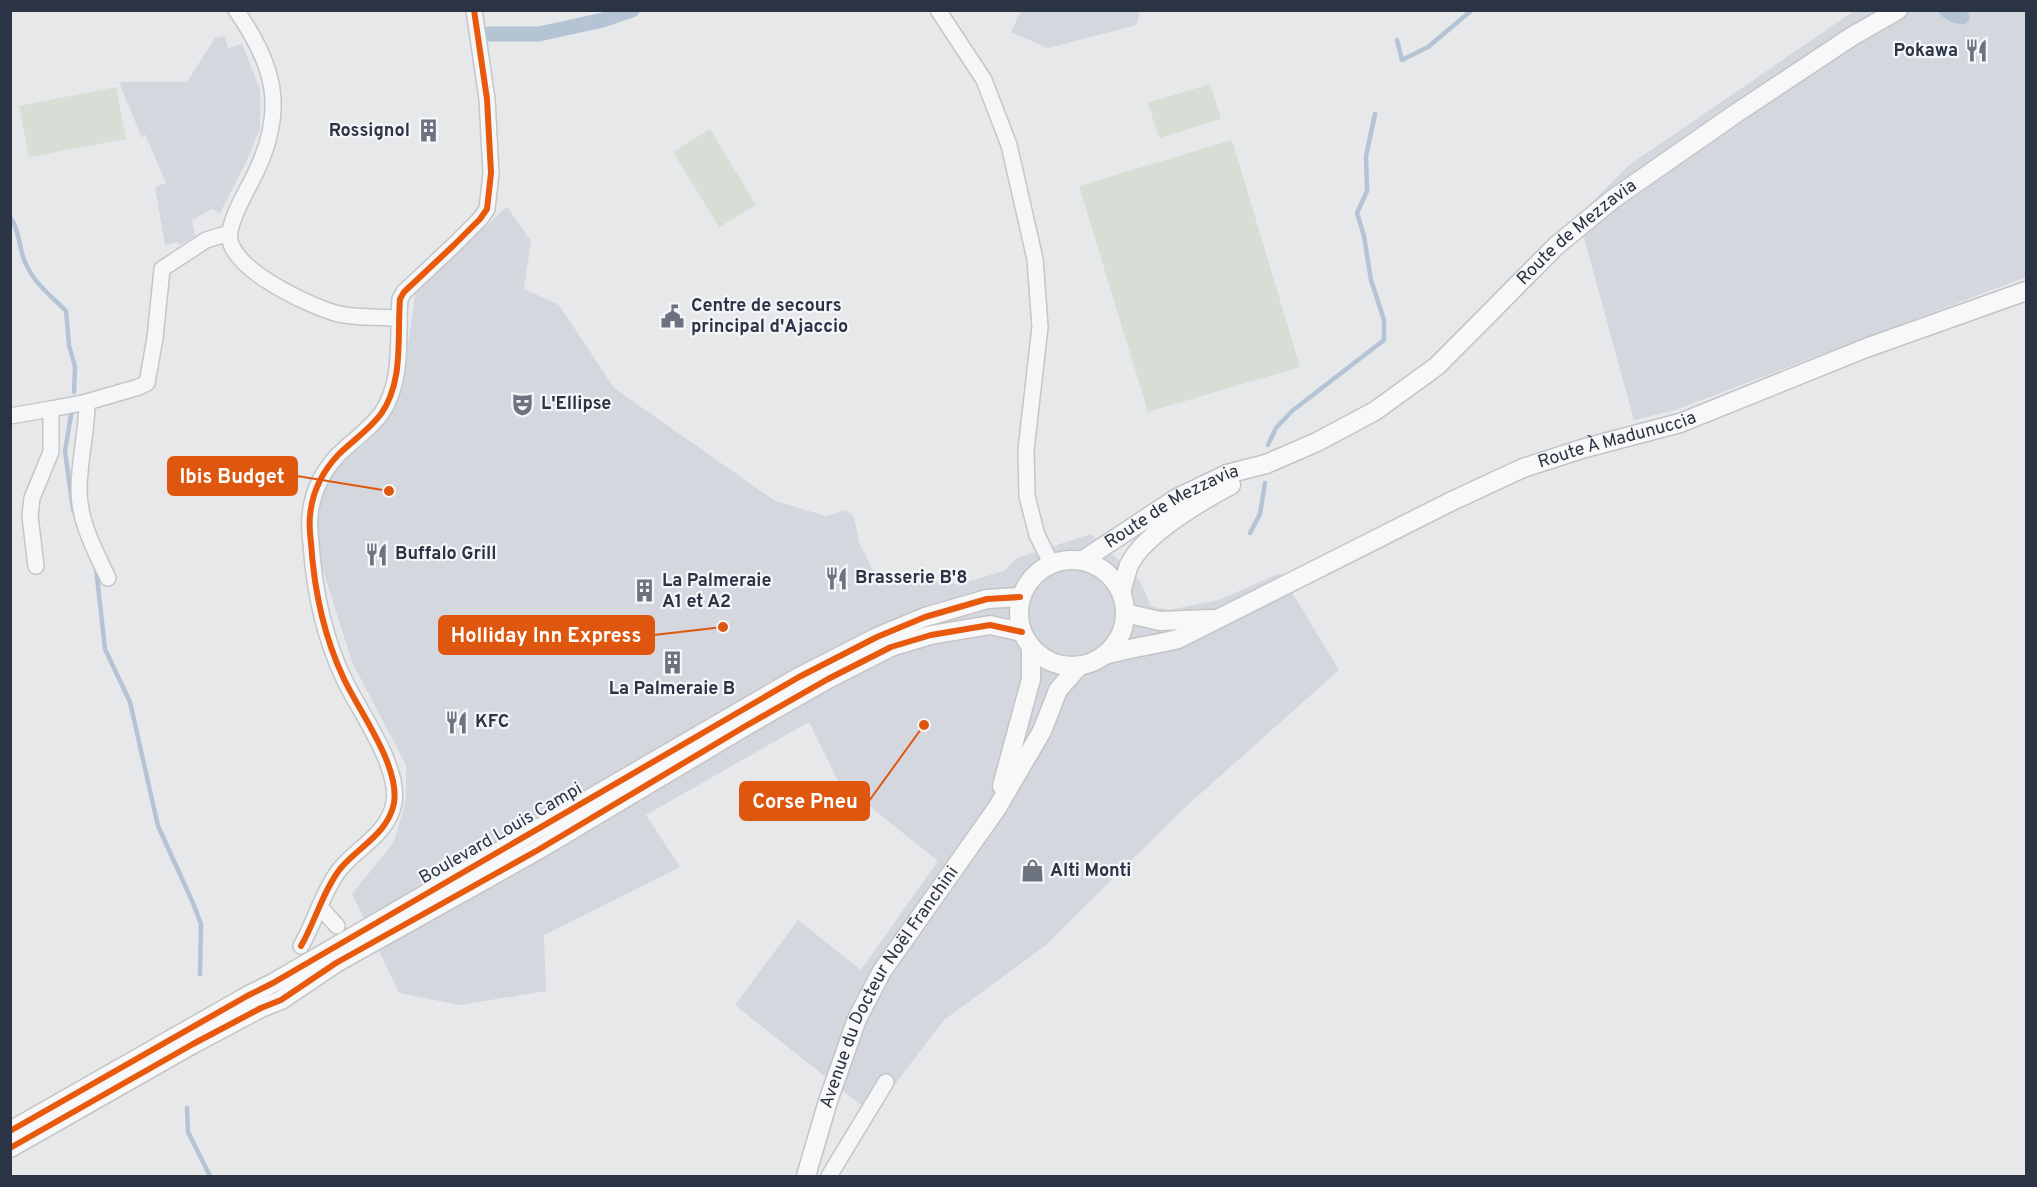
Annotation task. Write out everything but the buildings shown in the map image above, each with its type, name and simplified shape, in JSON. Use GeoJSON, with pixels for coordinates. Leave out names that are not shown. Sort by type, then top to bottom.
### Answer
{"type":"FeatureCollection","features":[{"type":"Feature","properties":{"kind":"main road","name":"Route de Mezzavia"},"geometry":{"type":"LineString","coordinates":[[1121,592],[1130,564],[1141,547],[1191,506],[1266,464],[1317,442],[1375,411],[1437,366],[1556,246],[1614,199],[1735,114],[1898,10]]}},
{"type":"Feature","properties":{"kind":"main road","name":"Route À Madunuccia"},"geometry":{"type":"LineString","coordinates":[[1105,655],[1135,646],[1178,639],[1450,502],[1523,468],[1585,448],[1680,423],[1866,348],[2026,291]]}},
{"type":"Feature","properties":{"kind":"main road","name":"Route de Mezzavia"},"geometry":{"type":"LineString","coordinates":[[1083,560],[1177,498],[1227,474],[1266,464]]}},
{"type":"Feature","properties":{"kind":"main road"},"geometry":{"type":"LineString","coordinates":[[1067,559],[1083,560],[1106,571],[1121,592],[1125,613],[1123,628],[1116,643],[1105,655],[1079,666],[1065,666],[1051,662],[1031,648],[1022,632],[1018,609],[1020,597],[1032,577],[1051,563],[1067,559]]}},
{"type":"Feature","properties":{"kind":"main road","name":"Boulevard Louis Campi"},"geometry":{"type":"LineString","coordinates":[[10,1131],[282,978],[809,672],[877,637],[925,616],[987,599],[1020,597]]}},
{"type":"Feature","properties":{"kind":"main road","name":"Route À Madunuccia"},"geometry":{"type":"LineString","coordinates":[[1125,613],[1160,621],[1220,618]]}},
{"type":"Feature","properties":{"kind":"main road","name":"Boulevard Louis Campi"},"geometry":{"type":"LineString","coordinates":[[10,1148],[242,1018],[281,1000],[336,963],[538,850],[744,727],[880,652],[931,635],[990,625],[1022,632]]}},
{"type":"Feature","properties":{"kind":"main road","name":"Avenue du Docteur Noël Franchini"},"geometry":{"type":"LineString","coordinates":[[997,808],[1031,680],[1031,648]]}},
{"type":"Feature","properties":{"kind":"main road","name":"Avenue du Docteur Noël Franchini"},"geometry":{"type":"LineString","coordinates":[[806,1176],[828,1101],[857,1019],[882,971],[997,808],[1042,731],[1058,690],[1079,666]]}},
{"type":"Feature","properties":{"kind":"street"},"geometry":{"type":"LineString","coordinates":[[236,10],[254,37],[269,72],[273,100],[272,130],[265,154],[229,233],[232,250],[243,262],[300,300],[337,314],[399,318]]}},
{"type":"Feature","properties":{"kind":"street"},"geometry":{"type":"LineString","coordinates":[[301,946],[340,869],[373,840],[387,820],[394,804],[394,779],[386,759],[343,678],[332,647],[312,569],[309,517],[315,491],[325,471],[380,414],[392,392],[399,354],[400,300],[404,292],[480,219],[487,209],[491,173],[487,99],[474,10]]}},
{"type":"Feature","properties":{"kind":"street"},"geometry":{"type":"LineString","coordinates":[[938,10],[984,80],[1009,145],[1035,259],[1040,327],[1026,450],[1027,496],[1038,535],[1051,563]]}},
{"type":"Feature","properties":{"kind":"street"},"geometry":{"type":"LineString","coordinates":[[10,416],[87,402],[147,383],[155,338],[162,269],[206,240],[229,233]]}},
{"type":"Feature","properties":{"kind":"street"},"geometry":{"type":"LineString","coordinates":[[87,402],[87,423],[79,492],[84,525],[108,578]]}},
{"type":"Feature","properties":{"kind":"street"},"geometry":{"type":"LineString","coordinates":[[36,566],[30,516],[32,498],[44,474],[51,452],[51,409]]}},
{"type":"Feature","properties":{"kind":"street"},"geometry":{"type":"LineString","coordinates":[[320,907],[338,926]]}},
{"type":"Feature","properties":{"kind":"street"},"geometry":{"type":"LineString","coordinates":[[829,1176],[886,1082]]}},
{"type":"Feature","properties":{"kind":"shaded area"},"geometry":{"type":"Polygon","coordinates":[[[1021,10],[1140,11],[1137,25],[1048,48],[1011,32],[1021,10]]]}},
{"type":"Feature","properties":{"kind":"shaded area"},"geometry":{"type":"Polygon","coordinates":[[[1854,11],[2026,11],[2026,277],[1675,410],[1634,420],[1578,216],[1628,166],[1854,11]]]}},
{"type":"Feature","properties":{"kind":"shaded area"},"geometry":{"type":"Polygon","coordinates":[[[225,36],[228,48],[242,44],[260,89],[260,128],[247,160],[220,213],[212,209],[192,220],[195,236],[179,245],[177,242],[165,245],[155,187],[166,183],[145,134],[142,138],[119,82],[187,82],[215,38],[225,36]]]}},
{"type":"Feature","properties":{"kind":"shaded area"},"geometry":{"type":"Polygon","coordinates":[[[1210,84],[1221,119],[1159,138],[1148,103],[1210,84]]]}},
{"type":"Feature","properties":{"kind":"shaded area"},"geometry":{"type":"Polygon","coordinates":[[[116,87],[126,139],[29,157],[19,106],[116,87]]]}},
{"type":"Feature","properties":{"kind":"shaded area"},"geometry":{"type":"Polygon","coordinates":[[[710,129],[756,205],[719,227],[673,152],[710,129]]]}},
{"type":"Feature","properties":{"kind":"shaded area"},"geometry":{"type":"Polygon","coordinates":[[[1232,140],[1300,367],[1148,412],[1079,186],[1232,140]]]}},
{"type":"Feature","properties":{"kind":"shaded area"},"geometry":{"type":"Polygon","coordinates":[[[507,207],[531,241],[524,289],[559,305],[614,388],[775,501],[826,516],[846,510],[854,517],[859,543],[877,578],[960,584],[1004,571],[1017,558],[1091,534],[1140,581],[1151,606],[1169,610],[1219,600],[1280,573],[1339,670],[1181,811],[1046,945],[944,1020],[872,1114],[735,1005],[798,920],[861,970],[938,861],[838,781],[809,722],[646,815],[680,867],[544,935],[546,991],[460,1005],[399,993],[352,894],[394,842],[406,800],[406,765],[352,662],[319,557],[316,507],[335,470],[377,433],[402,388],[416,289],[507,207]]]}},
{"type":"Feature","properties":{"kind":"waterway"},"geometry":{"type":"LineString","coordinates":[[489,34],[539,34],[603,20],[632,10]]}},
{"type":"Feature","properties":{"kind":"waterway"},"geometry":{"type":"LineString","coordinates":[[1397,40],[1402,60],[1428,47],[1472,10]]}},
{"type":"Feature","properties":{"kind":"waterway"},"geometry":{"type":"LineString","coordinates":[[1946,10],[1962,17]]}},
{"type":"Feature","properties":{"kind":"waterway"},"geometry":{"type":"LineString","coordinates":[[1268,445],[1276,428],[1292,411],[1384,340],[1384,320],[1371,280],[1364,236],[1357,213],[1367,191],[1366,156],[1375,114]]}},
{"type":"Feature","properties":{"kind":"waterway"},"geometry":{"type":"LineString","coordinates":[[10,217],[17,231],[23,257],[31,273],[41,287],[66,311],[69,345],[75,367],[74,392]]}},
{"type":"Feature","properties":{"kind":"waterway"},"geometry":{"type":"LineString","coordinates":[[72,409],[65,451],[73,509],[76,515]]}},
{"type":"Feature","properties":{"kind":"waterway"},"geometry":{"type":"LineString","coordinates":[[1250,533],[1260,514],[1265,483]]}},
{"type":"Feature","properties":{"kind":"waterway"},"geometry":{"type":"LineString","coordinates":[[96,568],[105,649],[130,702],[158,826],[201,924],[200,974]]}},
{"type":"Feature","properties":{"kind":"waterway"},"geometry":{"type":"LineString","coordinates":[[187,1108],[188,1132],[210,1176]]}},
{"type":"Feature","properties":{"kind":"cycle path"},"geometry":{"type":"LineString","coordinates":[[301,946],[334,878],[347,861],[379,832],[391,814],[394,803],[394,788],[385,756],[344,679],[326,629],[317,595],[312,560],[311,507],[327,468],[376,420],[388,401],[396,373],[400,299],[404,292],[454,245],[487,209],[491,173],[487,99],[474,10]]}},
{"type":"Feature","properties":{"kind":"cycle path"},"geometry":{"type":"LineString","coordinates":[[10,1131],[273,983],[799,677],[877,637],[925,617],[987,599],[1020,597]]}},
{"type":"Feature","properties":{"kind":"cycle path"},"geometry":{"type":"LineString","coordinates":[[10,1148],[193,1044],[281,1000],[336,963],[538,850],[828,679],[891,647],[931,635],[990,625],[1022,632]]}},
{"type":"Feature","properties":{"kind":"place","name":"Pokawa"},"geometry":{"type":"Point","coordinates":[1976,51]}},
{"type":"Feature","properties":{"kind":"place","name":"Rossignol"},"geometry":{"type":"Point","coordinates":[428,131]}},
{"type":"Feature","properties":{"kind":"place","name":"Centre de secours principal d'Ajaccio"},"geometry":{"type":"Point","coordinates":[673,316]}},
{"type":"Feature","properties":{"kind":"place","name":"L'Ellipse"},"geometry":{"type":"Point","coordinates":[523,404]}},
{"type":"Feature","properties":{"kind":"place","name":"Ibis Budget"},"geometry":{"type":"Point","coordinates":[389,491]}},
{"type":"Feature","properties":{"kind":"place","name":"Buffalo Grill"},"geometry":{"type":"Point","coordinates":[377,554]}},
{"type":"Feature","properties":{"kind":"place","name":"Brasserie B'8"},"geometry":{"type":"Point","coordinates":[837,578]}},
{"type":"Feature","properties":{"kind":"place","name":"La Palmeraie A1 et A2"},"geometry":{"type":"Point","coordinates":[644,591]}},
{"type":"Feature","properties":{"kind":"place","name":"Holliday Inn Express"},"geometry":{"type":"Point","coordinates":[723,627]}},
{"type":"Feature","properties":{"kind":"place","name":"La Palmeraie B"},"geometry":{"type":"Point","coordinates":[672,663]}},
{"type":"Feature","properties":{"kind":"place","name":"KFC"},"geometry":{"type":"Point","coordinates":[457,722]}},
{"type":"Feature","properties":{"kind":"place","name":"Corse Pneu"},"geometry":{"type":"Point","coordinates":[924,725]}},
{"type":"Feature","properties":{"kind":"place","name":"Alti Monti"},"geometry":{"type":"Point","coordinates":[1032,871]}}]}
